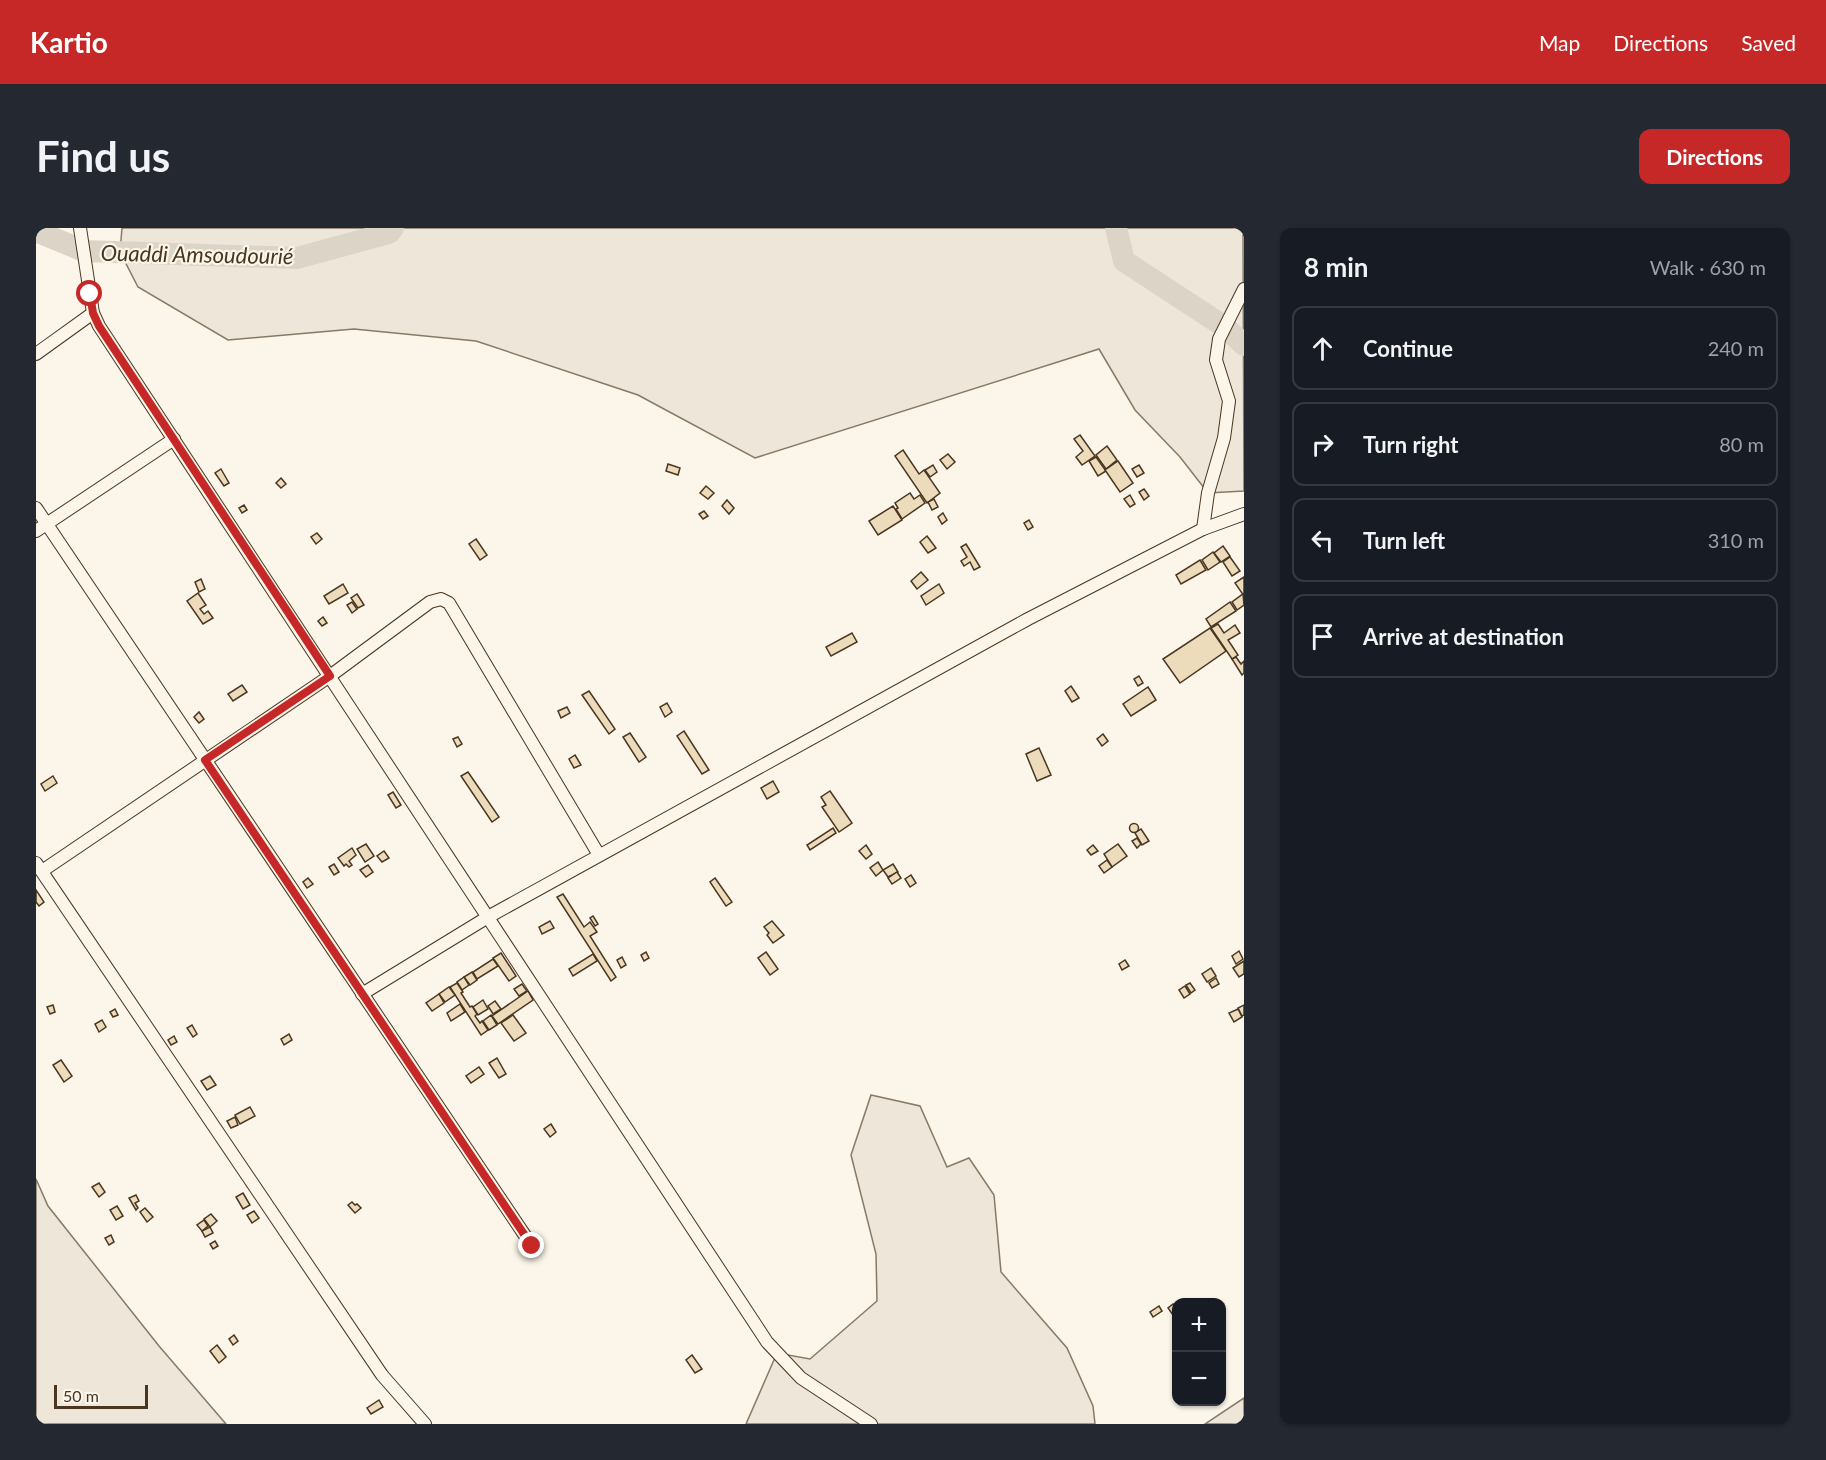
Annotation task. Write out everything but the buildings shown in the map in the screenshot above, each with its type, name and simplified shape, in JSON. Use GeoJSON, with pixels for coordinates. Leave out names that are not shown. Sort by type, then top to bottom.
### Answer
{"type":"FeatureCollection","features":[{"type":"Feature","properties":{"kind":"street"},"geometry":{"type":"LineString","coordinates":[[80,228],[93,313],[99,326],[767,1342],[801,1378],[871,1424]]}},
{"type":"Feature","properties":{"kind":"street"},"geometry":{"type":"LineString","coordinates":[[1203,529],[1208,493],[1224,438],[1229,401],[1216,360],[1219,339],[1244,289]]}},
{"type":"Feature","properties":{"kind":"street"},"geometry":{"type":"LineString","coordinates":[[36,354],[93,313]]}},
{"type":"Feature","properties":{"kind":"street"},"geometry":{"type":"LineString","coordinates":[[41,527],[174,439]]}},
{"type":"Feature","properties":{"kind":"street"},"geometry":{"type":"LineString","coordinates":[[36,508],[41,527],[205,760],[532,1246]]}},
{"type":"Feature","properties":{"kind":"street"},"geometry":{"type":"LineString","coordinates":[[362,994],[488,917],[1028,619],[1203,529],[1244,514]]}},
{"type":"Feature","properties":{"kind":"street"},"geometry":{"type":"LineString","coordinates":[[425,1424],[382,1375],[39,867],[330,676],[430,602],[441,599],[449,603],[599,855]]}},
{"type":"Feature","properties":{"kind":"shaded area"},"geometry":{"type":"Polygon","coordinates":[[[122,228],[1243,228],[1244,491],[1208,493],[1180,457],[1135,410],[1099,349],[755,458],[638,395],[476,341],[354,329],[228,340],[138,287],[120,252],[122,228]]]}},
{"type":"Feature","properties":{"kind":"shaded area"},"geometry":{"type":"Polygon","coordinates":[[[871,1095],[920,1106],[947,1167],[969,1158],[994,1195],[1001,1272],[1067,1348],[1093,1406],[1095,1424],[746,1424],[777,1353],[810,1359],[877,1301],[876,1254],[851,1155],[871,1095]]]}},
{"type":"Feature","properties":{"kind":"shaded area"},"geometry":{"type":"Polygon","coordinates":[[[36,1179],[48,1206],[159,1346],[226,1424],[36,1424],[36,1179]]]}},
{"type":"Feature","properties":{"kind":"shaded area"},"geometry":{"type":"Polygon","coordinates":[[[1244,1398],[1244,1424],[1205,1424],[1244,1398]]]}},
{"type":"Feature","properties":{"kind":"waterway","name":"Ouaddi Amsoudourié"},"geometry":{"type":"LineString","coordinates":[[36,231],[84,251],[297,258],[389,233],[393,228]]}},
{"type":"Feature","properties":{"kind":"waterway","name":"Ouaddi Amsoudourié"},"geometry":{"type":"LineString","coordinates":[[1116,228],[1124,261],[1225,327],[1244,345]]}},
{"type":"Feature","properties":{"kind":"route"},"geometry":{"type":"LineString","coordinates":[[90,294],[93,313],[99,326],[330,676],[205,760],[532,1246]]}}]}
